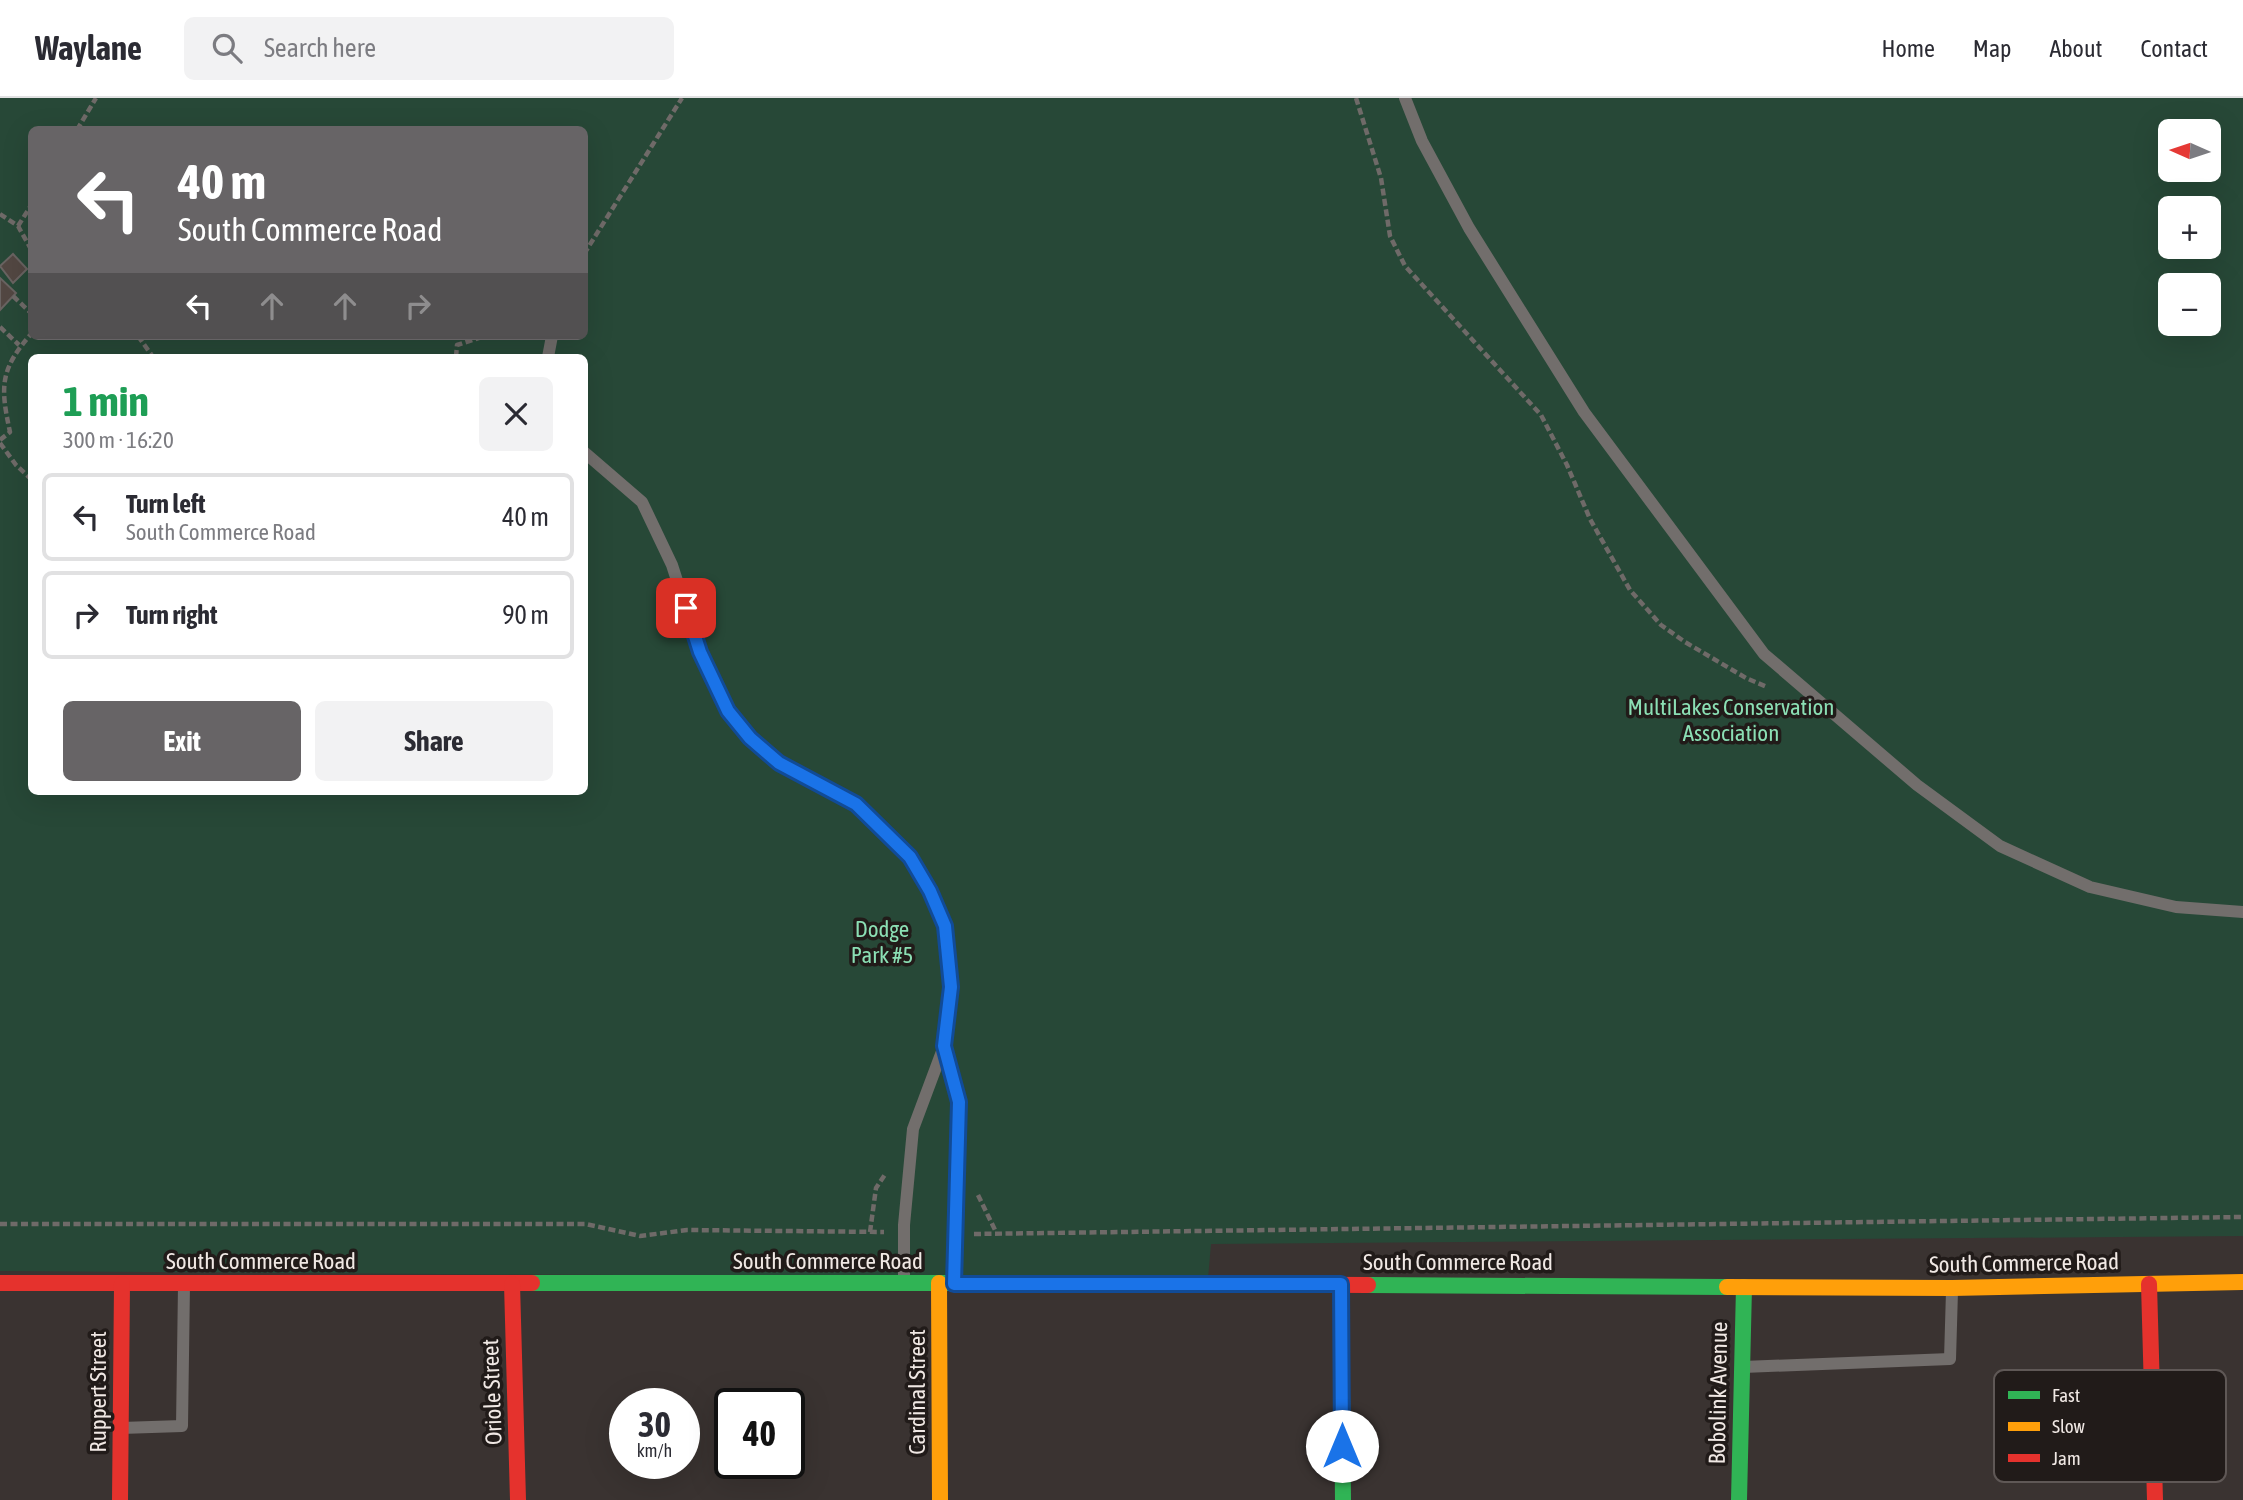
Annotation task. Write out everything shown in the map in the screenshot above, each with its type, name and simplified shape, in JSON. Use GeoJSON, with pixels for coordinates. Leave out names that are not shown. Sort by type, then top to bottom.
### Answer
{"type":"FeatureCollection","features":[{"type":"Feature","properties":{"kind":"street","name":"South Commerce Road"},"geometry":{"type":"LineString","coordinates":[[0,1283],[1341,1284],[1952,1288],[2243,1282]]}},
{"type":"Feature","properties":{"kind":"street","name":"Oriole Street"},"geometry":{"type":"LineString","coordinates":[[512,1283],[518,1500]]}},
{"type":"Feature","properties":{"kind":"street","name":"Ruppert Street"},"geometry":{"type":"LineString","coordinates":[[120,1500],[122,1284]]}},
{"type":"Feature","properties":{"kind":"street","name":"Cardinal Street"},"geometry":{"type":"LineString","coordinates":[[940,1500],[946,1284]]}},
{"type":"Feature","properties":{"kind":"street"},"geometry":{"type":"LineString","coordinates":[[1341,1284],[1343,1500]]}},
{"type":"Feature","properties":{"kind":"street"},"geometry":{"type":"LineString","coordinates":[[2150,1284],[2152,1370]]}},
{"type":"Feature","properties":{"kind":"street","name":"Bobolink Avenue"},"geometry":{"type":"LineString","coordinates":[[1739,1500],[1744,1287]]}},
{"type":"Feature","properties":{"kind":"street"},"geometry":{"type":"LineString","coordinates":[[2155,1482],[2155,1500]]}},
{"type":"Feature","properties":{"kind":"lane"},"geometry":{"type":"LineString","coordinates":[[1405,98],[1422,141],[1469,228],[1584,412],[1764,654],[1917,785],[2000,846],[2090,887],[2176,907],[2243,912]]}},
{"type":"Feature","properties":{"kind":"lane"},"geometry":{"type":"LineString","coordinates":[[588,455],[642,502],[672,565],[700,652],[728,711],[750,738],[779,763],[856,804],[910,857],[930,891],[945,926],[951,987],[944,1046],[913,1129],[904,1232],[905,1284]]}},
{"type":"Feature","properties":{"kind":"lane"},"geometry":{"type":"LineString","coordinates":[[944,1046],[959,1102],[946,1284]]}},
{"type":"Feature","properties":{"kind":"lane"},"geometry":{"type":"LineString","coordinates":[[121,1428],[182,1426],[184,1284]]}},
{"type":"Feature","properties":{"kind":"lane"},"geometry":{"type":"LineString","coordinates":[[1742,1367],[1950,1359],[1952,1288]]}},
{"type":"Feature","properties":{"kind":"path"},"geometry":{"type":"LineString","coordinates":[[79,126],[96,98]]}},
{"type":"Feature","properties":{"kind":"path"},"geometry":{"type":"LineString","coordinates":[[588,248],[682,98]]}},
{"type":"Feature","properties":{"kind":"path"},"geometry":{"type":"LineString","coordinates":[[1356,98],[1381,178],[1390,236],[1405,267],[1541,415],[1567,465],[1590,519],[1630,590],[1661,625],[1685,642],[1746,678],[1769,688]]}},
{"type":"Feature","properties":{"kind":"path"},"geometry":{"type":"LineString","coordinates":[[18,226],[28,210]]}},
{"type":"Feature","properties":{"kind":"path"},"geometry":{"type":"LineString","coordinates":[[0,214],[18,226],[28,244]]}},
{"type":"Feature","properties":{"kind":"path"},"geometry":{"type":"LineString","coordinates":[[13,296],[28,310]]}},
{"type":"Feature","properties":{"kind":"path"},"geometry":{"type":"LineString","coordinates":[[0,327],[19,345]]}},
{"type":"Feature","properties":{"kind":"path"},"geometry":{"type":"LineString","coordinates":[[28,337],[19,345],[5,368],[0,394],[10,432],[0,441],[16,465],[28,476]]}},
{"type":"Feature","properties":{"kind":"path"},"geometry":{"type":"LineString","coordinates":[[456,354],[457,345],[473,340]]}},
{"type":"Feature","properties":{"kind":"path"},"geometry":{"type":"LineString","coordinates":[[870,1232],[876,1188],[890,1168],[908,1164]]}},
{"type":"Feature","properties":{"kind":"path"},"geometry":{"type":"LineString","coordinates":[[979,1234],[2243,1217]]}},
{"type":"Feature","properties":{"kind":"path"},"geometry":{"type":"LineString","coordinates":[[0,1223],[586,1224],[640,1236],[687,1230],[877,1232]]}},
{"type":"Feature","properties":{"kind":"green space"},"geometry":{"type":"Polygon","coordinates":[[[0,98],[2243,98],[2243,1236],[1211,1244],[1208,1279],[0,1271],[0,98]]]}},
{"type":"Feature","properties":{"kind":"building"},"geometry":{"type":"Polygon","coordinates":[[[13,254],[27,269],[13,283],[0,266],[13,254]]]}},
{"type":"Feature","properties":{"kind":"building"},"geometry":{"type":"Polygon","coordinates":[[[0,278],[16,293],[0,310],[0,278]]]}},
{"type":"Feature","properties":{"kind":"traffic: fast"},"geometry":{"type":"LineString","coordinates":[[532,1283],[962,1283]]}},
{"type":"Feature","properties":{"kind":"traffic: fast"},"geometry":{"type":"LineString","coordinates":[[1341,1284],[1343,1500]]}},
{"type":"Feature","properties":{"kind":"traffic: fast"},"geometry":{"type":"LineString","coordinates":[[1368,1285],[1727,1287]]}},
{"type":"Feature","properties":{"kind":"traffic: fast"},"geometry":{"type":"LineString","coordinates":[[1739,1500],[1744,1287]]}},
{"type":"Feature","properties":{"kind":"traffic: slow"},"geometry":{"type":"LineString","coordinates":[[1727,1287],[1952,1288],[2243,1282]]}},
{"type":"Feature","properties":{"kind":"traffic: slow"},"geometry":{"type":"LineString","coordinates":[[939,1283],[940,1500]]}},
{"type":"Feature","properties":{"kind":"traffic: jam"},"geometry":{"type":"LineString","coordinates":[[0,1283],[532,1283]]}},
{"type":"Feature","properties":{"kind":"traffic: jam"},"geometry":{"type":"LineString","coordinates":[[962,1283],[1368,1285]]}},
{"type":"Feature","properties":{"kind":"traffic: jam"},"geometry":{"type":"LineString","coordinates":[[120,1500],[122,1284]]}},
{"type":"Feature","properties":{"kind":"traffic: jam"},"geometry":{"type":"LineString","coordinates":[[512,1284],[518,1500]]}},
{"type":"Feature","properties":{"kind":"traffic: jam"},"geometry":{"type":"LineString","coordinates":[[2149,1284],[2151,1370]]}},
{"type":"Feature","properties":{"kind":"traffic: jam"},"geometry":{"type":"LineString","coordinates":[[2154,1482],[2155,1500]]}},
{"type":"Feature","properties":{"kind":"route"},"geometry":{"type":"LineString","coordinates":[[686,608],[700,652],[728,711],[750,738],[779,763],[856,804],[910,857],[930,891],[945,926],[951,987],[944,1046],[959,1102],[954,1284],[1341,1284],[1342,1446]]}},
{"type":"Feature","properties":{"kind":"park label","name":"MultiLakes Conservation Association"},"geometry":{"type":"Point","coordinates":[1731,720]}},
{"type":"Feature","properties":{"kind":"park label","name":"Dodge Park #5"},"geometry":{"type":"Point","coordinates":[882,942]}}]}
